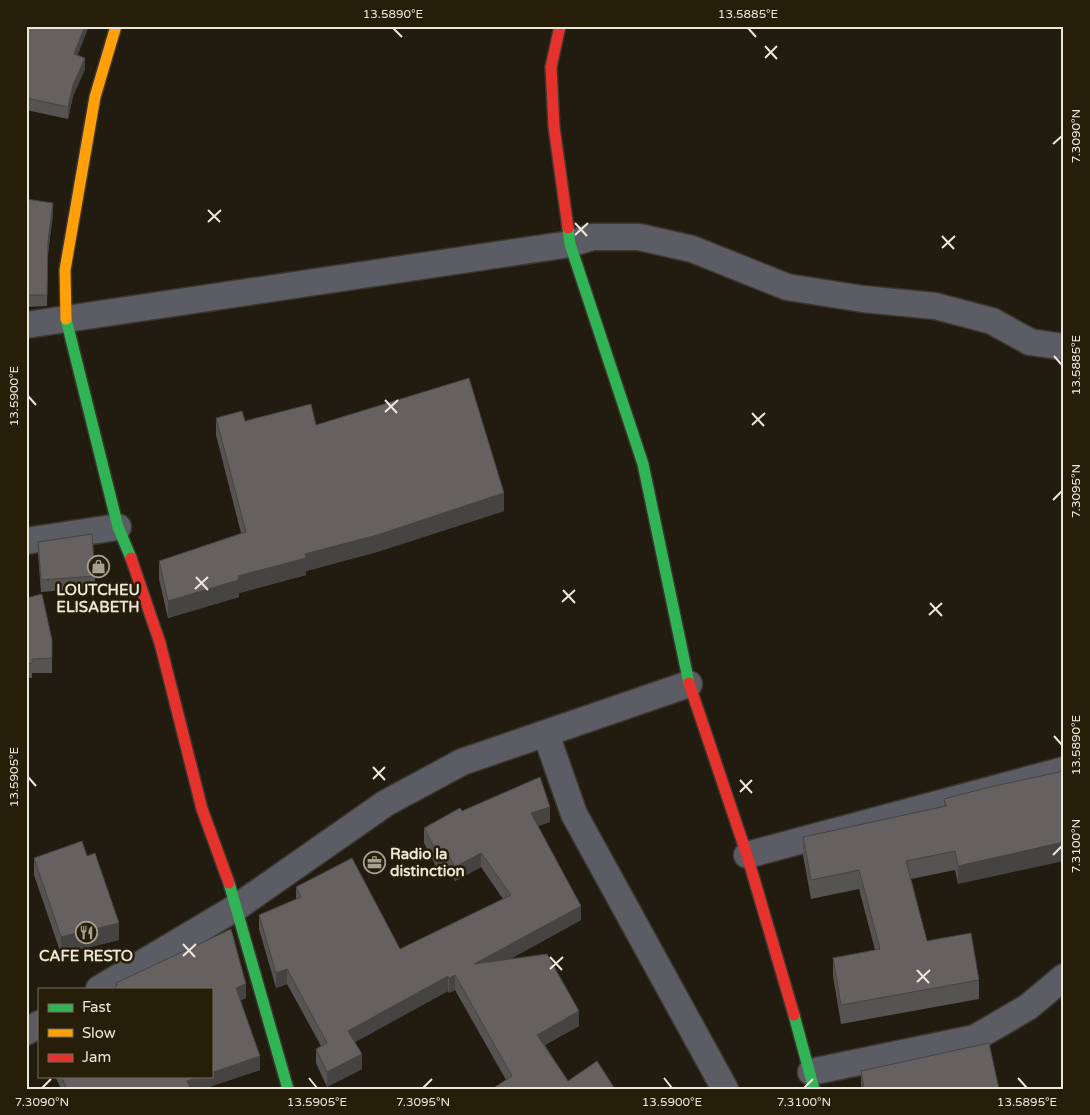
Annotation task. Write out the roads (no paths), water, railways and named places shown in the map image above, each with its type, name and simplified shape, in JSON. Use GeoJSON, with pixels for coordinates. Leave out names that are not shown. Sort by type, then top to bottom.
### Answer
{"type":"FeatureCollection","features":[{"type":"Feature","properties":{"kind":"street"},"geometry":{"type":"LineString","coordinates":[[116,26],[95,97],[65,270],[66,319],[118,527],[134,565],[160,643],[202,809],[237,907],[288,1089]]}},
{"type":"Feature","properties":{"kind":"street"},"geometry":{"type":"LineString","coordinates":[[560,26],[551,67],[554,127],[570,244],[643,464],[689,684],[747,855],[812,1080],[975,1038],[1028,1007],[1064,977]]}},
{"type":"Feature","properties":{"kind":"street"},"geometry":{"type":"LineString","coordinates":[[26,325],[570,244],[592,237],[639,237],[692,249],[787,286],[863,299],[935,306],[992,321],[1030,342],[1064,347]]}},
{"type":"Feature","properties":{"kind":"street"},"geometry":{"type":"LineString","coordinates":[[26,541],[118,527]]}},
{"type":"Feature","properties":{"kind":"street"},"geometry":{"type":"LineString","coordinates":[[101,988],[237,907],[386,803],[462,762],[689,684]]}},
{"type":"Feature","properties":{"kind":"street"},"geometry":{"type":"LineString","coordinates":[[546,734],[574,814],[726,1089]]}},
{"type":"Feature","properties":{"kind":"street"},"geometry":{"type":"LineString","coordinates":[[747,855],[1064,770]]}},
{"type":"Feature","properties":{"kind":"street"},"geometry":{"type":"LineString","coordinates":[[26,1032],[38,1025]]}},
{"type":"Feature","properties":{"kind":"place","name":"LOUTCHEU ELISABETH"},"geometry":{"type":"Point","coordinates":[98,567]}},
{"type":"Feature","properties":{"kind":"place","name":"Radio la distinction"},"geometry":{"type":"Point","coordinates":[374,863]}},
{"type":"Feature","properties":{"kind":"place","name":"CAFE RESTO"},"geometry":{"type":"Point","coordinates":[86,933]}}]}
